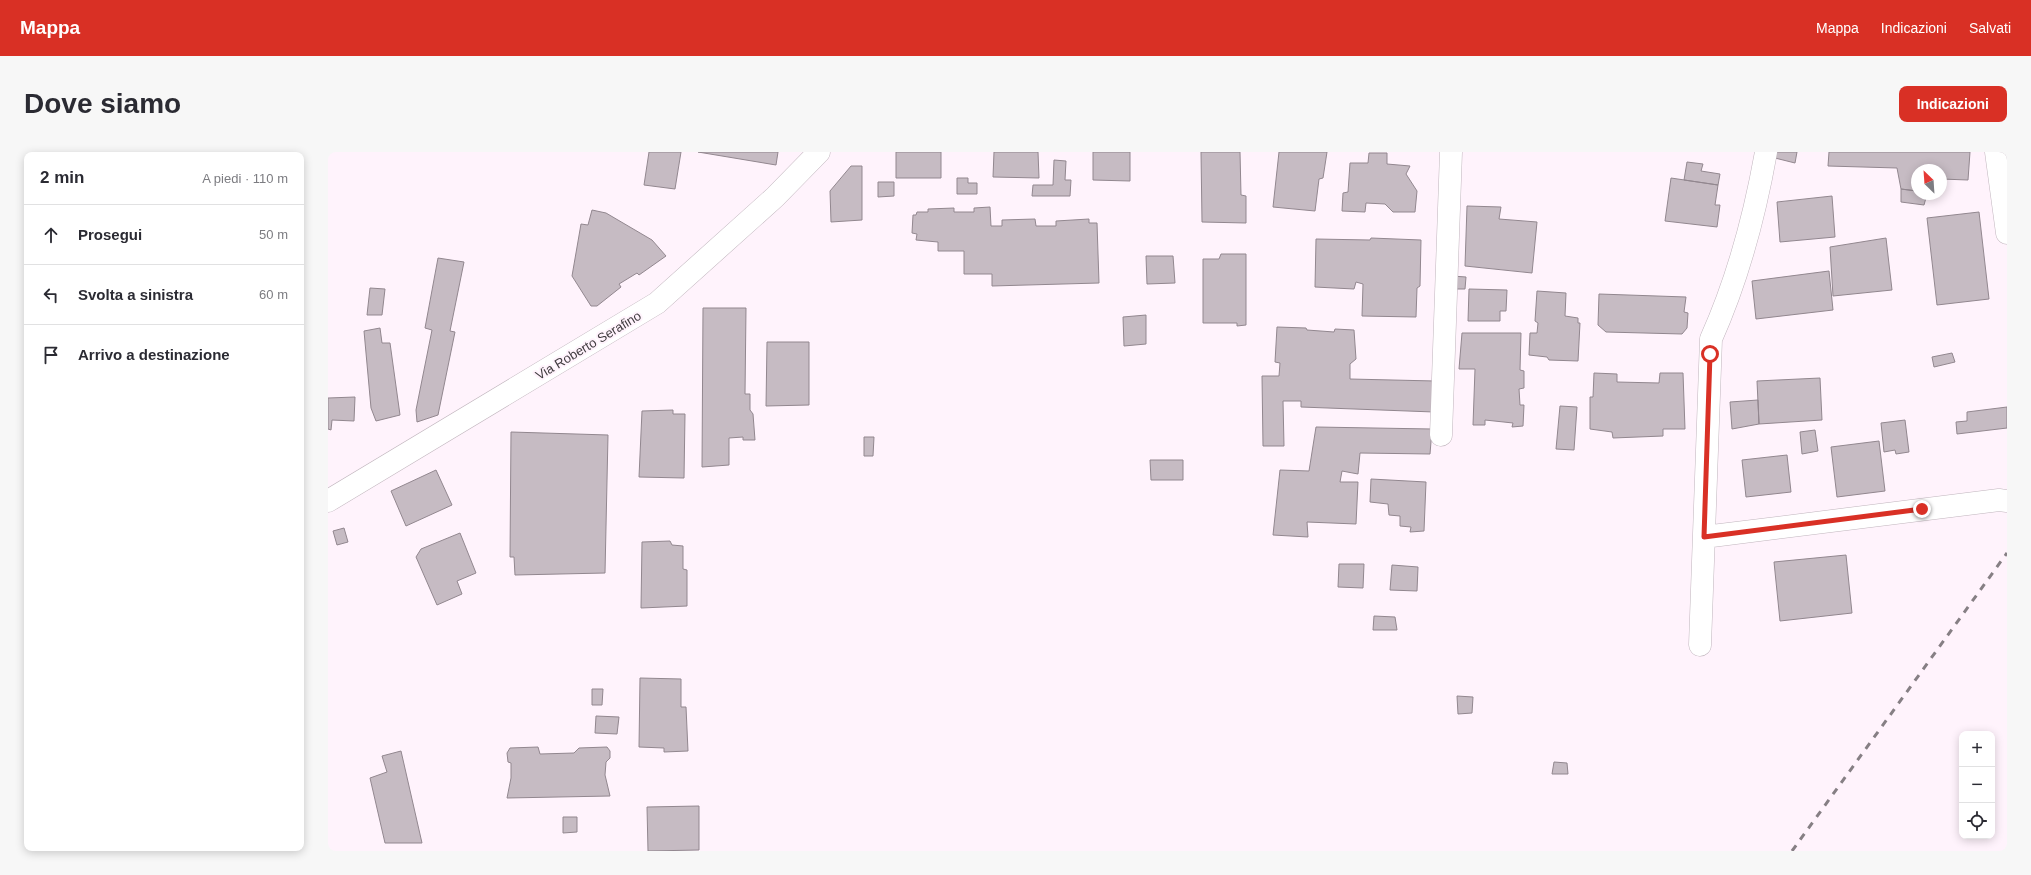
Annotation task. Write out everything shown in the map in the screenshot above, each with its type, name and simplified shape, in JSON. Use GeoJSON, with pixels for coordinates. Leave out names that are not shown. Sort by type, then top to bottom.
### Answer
{"type":"FeatureCollection","features":[{"type":"Feature","properties":{"kind":"street","name":"Via Roberto Serafino"},"geometry":{"type":"LineString","coordinates":[[328,501],[657,303],[775,197],[820,152]]}},
{"type":"Feature","properties":{"kind":"street"},"geometry":{"type":"LineString","coordinates":[[1441,435],[1451,152]]}},
{"type":"Feature","properties":{"kind":"street"},"geometry":{"type":"LineString","coordinates":[[1700,645],[1711,339],[1726,307],[1760,190],[1766,152]]}},
{"type":"Feature","properties":{"kind":"street"},"geometry":{"type":"LineString","coordinates":[[1996,152],[2007,233]]}},
{"type":"Feature","properties":{"kind":"street"},"geometry":{"type":"LineString","coordinates":[[1704,537],[1999,500],[2007,501]]}},
{"type":"Feature","properties":{"kind":"building"},"geometry":{"type":"Polygon","coordinates":[[[649,152],[681,152],[675,189],[644,185],[649,152]]]}},
{"type":"Feature","properties":{"kind":"building"},"geometry":{"type":"Polygon","coordinates":[[[698,152],[778,152],[776,165],[698,152]]]}},
{"type":"Feature","properties":{"kind":"building"},"geometry":{"type":"Polygon","coordinates":[[[896,152],[941,152],[941,178],[896,178],[896,152]]]}},
{"type":"Feature","properties":{"kind":"building"},"geometry":{"type":"Polygon","coordinates":[[[994,152],[1038,152],[1039,178],[993,177],[994,152]]]}},
{"type":"Feature","properties":{"kind":"building"},"geometry":{"type":"Polygon","coordinates":[[[1093,152],[1130,152],[1130,181],[1093,180],[1093,152]]]}},
{"type":"Feature","properties":{"kind":"building"},"geometry":{"type":"Polygon","coordinates":[[[1201,152],[1240,152],[1241,195],[1246,196],[1246,223],[1202,222],[1201,152]]]}},
{"type":"Feature","properties":{"kind":"building"},"geometry":{"type":"Polygon","coordinates":[[[1279,152],[1327,152],[1323,178],[1319,179],[1315,211],[1273,207],[1279,152]]]}},
{"type":"Feature","properties":{"kind":"building"},"geometry":{"type":"Polygon","coordinates":[[[1772,152],[1797,152],[1795,163],[1771,157],[1772,152]]]}},
{"type":"Feature","properties":{"kind":"building"},"geometry":{"type":"Polygon","coordinates":[[[1829,152],[1970,152],[1968,180],[1947,179],[1947,164],[1911,164],[1911,190],[1901,189],[1897,168],[1828,166],[1829,152]]]}},
{"type":"Feature","properties":{"kind":"building"},"geometry":{"type":"Polygon","coordinates":[[[1369,153],[1387,153],[1387,164],[1410,166],[1406,174],[1417,191],[1415,212],[1393,212],[1385,204],[1366,203],[1365,212],[1342,211],[1343,193],[1348,192],[1350,163],[1368,163],[1369,153]]]}},
{"type":"Feature","properties":{"kind":"building"},"geometry":{"type":"Polygon","coordinates":[[[1054,160],[1066,161],[1065,180],[1071,180],[1070,196],[1032,196],[1033,185],[1053,185],[1054,160]]]}},
{"type":"Feature","properties":{"kind":"building"},"geometry":{"type":"Polygon","coordinates":[[[1687,162],[1703,164],[1701,171],[1720,174],[1718,185],[1684,180],[1687,162]]]}},
{"type":"Feature","properties":{"kind":"building"},"geometry":{"type":"Polygon","coordinates":[[[851,166],[862,166],[862,220],[831,222],[830,191],[851,166]]]}},
{"type":"Feature","properties":{"kind":"building"},"geometry":{"type":"Polygon","coordinates":[[[957,178],[968,178],[968,183],[977,183],[977,194],[957,194],[957,178]]]}},
{"type":"Feature","properties":{"kind":"building"},"geometry":{"type":"Polygon","coordinates":[[[1671,178],[1718,185],[1715,205],[1720,205],[1717,227],[1665,221],[1671,178]]]}},
{"type":"Feature","properties":{"kind":"building"},"geometry":{"type":"Polygon","coordinates":[[[878,182],[894,182],[894,196],[878,197],[878,182]]]}},
{"type":"Feature","properties":{"kind":"building"},"geometry":{"type":"Polygon","coordinates":[[[1901,189],[1911,190],[1911,200],[1925,200],[1924,205],[1901,202],[1901,189]]]}},
{"type":"Feature","properties":{"kind":"building"},"geometry":{"type":"Polygon","coordinates":[[[1832,196],[1835,237],[1780,242],[1777,202],[1832,196]]]}},
{"type":"Feature","properties":{"kind":"building"},"geometry":{"type":"Polygon","coordinates":[[[1467,206],[1501,207],[1499,219],[1537,222],[1532,273],[1465,266],[1467,206]]]}},
{"type":"Feature","properties":{"kind":"building"},"geometry":{"type":"Polygon","coordinates":[[[990,207],[991,226],[1002,226],[1002,220],[1035,219],[1036,226],[1056,226],[1056,221],[1089,219],[1089,223],[1097,223],[1099,283],[992,286],[992,274],[964,274],[964,251],[938,251],[938,242],[916,240],[917,234],[912,233],[913,215],[916,215],[917,212],[928,212],[928,209],[954,208],[954,212],[974,212],[974,208],[990,207]]]}},
{"type":"Feature","properties":{"kind":"building"},"geometry":{"type":"Polygon","coordinates":[[[592,210],[606,213],[652,240],[666,256],[639,275],[637,273],[619,284],[621,287],[597,306],[591,306],[572,276],[581,224],[588,225],[592,210]]]}},
{"type":"Feature","properties":{"kind":"building"},"geometry":{"type":"Polygon","coordinates":[[[1979,212],[1989,299],[1937,305],[1927,218],[1979,212]]]}},
{"type":"Feature","properties":{"kind":"building"},"geometry":{"type":"Polygon","coordinates":[[[1371,238],[1421,240],[1420,286],[1417,288],[1416,317],[1362,316],[1363,284],[1356,282],[1354,289],[1315,287],[1316,239],[1370,240],[1371,238]]]}},
{"type":"Feature","properties":{"kind":"building"},"geometry":{"type":"Polygon","coordinates":[[[1886,238],[1892,290],[1833,296],[1830,247],[1886,238]]]}},
{"type":"Feature","properties":{"kind":"building"},"geometry":{"type":"Polygon","coordinates":[[[1221,254],[1246,254],[1246,325],[1237,326],[1237,323],[1203,323],[1203,259],[1219,259],[1221,254]]]}},
{"type":"Feature","properties":{"kind":"building"},"geometry":{"type":"Polygon","coordinates":[[[1146,256],[1173,256],[1175,283],[1147,284],[1146,256]]]}},
{"type":"Feature","properties":{"kind":"building"},"geometry":{"type":"Polygon","coordinates":[[[438,258],[464,262],[450,331],[455,332],[438,415],[417,422],[416,410],[432,330],[425,328],[438,258]]]}},
{"type":"Feature","properties":{"kind":"building"},"geometry":{"type":"Polygon","coordinates":[[[1829,271],[1833,310],[1756,319],[1752,281],[1829,271]]]}},
{"type":"Feature","properties":{"kind":"building"},"geometry":{"type":"Polygon","coordinates":[[[1452,276],[1466,277],[1465,289],[1451,289],[1452,276]]]}},
{"type":"Feature","properties":{"kind":"building"},"geometry":{"type":"Polygon","coordinates":[[[370,288],[385,289],[382,315],[367,315],[370,288]]]}},
{"type":"Feature","properties":{"kind":"building"},"geometry":{"type":"Polygon","coordinates":[[[1469,289],[1507,290],[1506,311],[1500,311],[1500,321],[1468,321],[1469,289]]]}},
{"type":"Feature","properties":{"kind":"building"},"geometry":{"type":"Polygon","coordinates":[[[1537,291],[1566,293],[1565,316],[1578,318],[1578,323],[1580,323],[1578,361],[1549,360],[1547,357],[1529,355],[1530,333],[1537,333],[1538,323],[1535,321],[1537,291]]]}},
{"type":"Feature","properties":{"kind":"building"},"geometry":{"type":"Polygon","coordinates":[[[1599,294],[1686,297],[1684,312],[1688,313],[1687,328],[1682,334],[1606,332],[1598,325],[1599,294]]]}},
{"type":"Feature","properties":{"kind":"building"},"geometry":{"type":"Polygon","coordinates":[[[703,308],[746,308],[745,394],[750,394],[750,410],[753,414],[755,440],[743,440],[743,437],[729,438],[729,465],[702,467],[703,308]]]}},
{"type":"Feature","properties":{"kind":"building"},"geometry":{"type":"Polygon","coordinates":[[[1146,315],[1146,344],[1124,346],[1123,317],[1146,315]]]}},
{"type":"Feature","properties":{"kind":"building"},"geometry":{"type":"Polygon","coordinates":[[[1277,327],[1306,328],[1307,330],[1334,332],[1335,329],[1354,330],[1356,359],[1350,364],[1350,379],[1435,381],[1434,412],[1301,407],[1301,401],[1283,401],[1284,446],[1263,446],[1262,376],[1279,376],[1280,363],[1275,362],[1277,327]]]}},
{"type":"Feature","properties":{"kind":"building"},"geometry":{"type":"Polygon","coordinates":[[[380,328],[382,343],[390,343],[400,415],[376,421],[371,408],[364,331],[380,328]]]}},
{"type":"Feature","properties":{"kind":"building"},"geometry":{"type":"Polygon","coordinates":[[[1462,333],[1521,333],[1520,370],[1524,371],[1524,388],[1519,389],[1520,405],[1524,405],[1523,426],[1512,427],[1513,423],[1485,420],[1485,425],[1473,425],[1475,369],[1459,369],[1462,333]]]}},
{"type":"Feature","properties":{"kind":"building"},"geometry":{"type":"Polygon","coordinates":[[[767,342],[809,342],[809,405],[766,406],[767,342]]]}},
{"type":"Feature","properties":{"kind":"building"},"geometry":{"type":"Polygon","coordinates":[[[1952,353],[1955,362],[1934,367],[1932,357],[1952,353]]]}},
{"type":"Feature","properties":{"kind":"building"},"geometry":{"type":"Polygon","coordinates":[[[1594,373],[1617,374],[1617,382],[1659,383],[1660,373],[1683,373],[1685,429],[1663,429],[1663,436],[1613,438],[1612,432],[1590,429],[1590,397],[1593,397],[1594,373]]]}},
{"type":"Feature","properties":{"kind":"building"},"geometry":{"type":"Polygon","coordinates":[[[1820,378],[1822,420],[1759,424],[1757,381],[1820,378]]]}},
{"type":"Feature","properties":{"kind":"building"},"geometry":{"type":"Polygon","coordinates":[[[355,397],[354,421],[332,420],[331,430],[328,429],[328,398],[355,397]]]}},
{"type":"Feature","properties":{"kind":"building"},"geometry":{"type":"Polygon","coordinates":[[[1758,400],[1759,424],[1732,429],[1730,402],[1758,400]]]}},
{"type":"Feature","properties":{"kind":"building"},"geometry":{"type":"Polygon","coordinates":[[[1560,406],[1577,407],[1574,450],[1556,449],[1560,406]]]}},
{"type":"Feature","properties":{"kind":"building"},"geometry":{"type":"Polygon","coordinates":[[[2007,407],[2007,428],[1957,434],[1956,422],[1967,421],[1967,412],[2007,407]]]}},
{"type":"Feature","properties":{"kind":"building"},"geometry":{"type":"Polygon","coordinates":[[[673,410],[673,414],[685,414],[684,478],[639,477],[642,411],[673,410]]]}},
{"type":"Feature","properties":{"kind":"building"},"geometry":{"type":"Polygon","coordinates":[[[1905,420],[1909,452],[1896,454],[1895,450],[1884,452],[1881,423],[1905,420]]]}},
{"type":"Feature","properties":{"kind":"building"},"geometry":{"type":"Polygon","coordinates":[[[1316,427],[1432,429],[1430,454],[1360,453],[1358,474],[1342,471],[1340,482],[1358,482],[1356,524],[1307,522],[1308,537],[1273,535],[1280,470],[1309,471],[1316,427]]]}},
{"type":"Feature","properties":{"kind":"building"},"geometry":{"type":"Polygon","coordinates":[[[1815,430],[1818,451],[1802,454],[1800,432],[1815,430]]]}},
{"type":"Feature","properties":{"kind":"building"},"geometry":{"type":"Polygon","coordinates":[[[511,432],[608,435],[605,573],[515,575],[514,557],[510,557],[511,432]]]}},
{"type":"Feature","properties":{"kind":"building"},"geometry":{"type":"Polygon","coordinates":[[[864,437],[874,437],[873,456],[864,456],[864,437]]]}},
{"type":"Feature","properties":{"kind":"building"},"geometry":{"type":"Polygon","coordinates":[[[1879,441],[1885,491],[1837,497],[1831,447],[1879,441]]]}},
{"type":"Feature","properties":{"kind":"building"},"geometry":{"type":"Polygon","coordinates":[[[1787,455],[1791,492],[1746,497],[1742,460],[1787,455]]]}},
{"type":"Feature","properties":{"kind":"building"},"geometry":{"type":"Polygon","coordinates":[[[1150,460],[1183,460],[1183,480],[1151,480],[1150,460]]]}},
{"type":"Feature","properties":{"kind":"building"},"geometry":{"type":"Polygon","coordinates":[[[436,470],[452,505],[406,526],[391,491],[436,470]]]}},
{"type":"Feature","properties":{"kind":"building"},"geometry":{"type":"Polygon","coordinates":[[[1371,479],[1426,482],[1424,531],[1410,532],[1411,527],[1400,526],[1400,516],[1389,515],[1388,504],[1370,502],[1371,479]]]}},
{"type":"Feature","properties":{"kind":"building"},"geometry":{"type":"Polygon","coordinates":[[[344,528],[348,542],[337,545],[333,531],[344,528]]]}},
{"type":"Feature","properties":{"kind":"building"},"geometry":{"type":"Polygon","coordinates":[[[460,533],[476,573],[457,581],[462,594],[437,605],[416,557],[421,549],[460,533]]]}},
{"type":"Feature","properties":{"kind":"building"},"geometry":{"type":"Polygon","coordinates":[[[670,541],[672,545],[683,546],[683,569],[687,570],[687,606],[641,608],[642,542],[670,541]]]}},
{"type":"Feature","properties":{"kind":"building"},"geometry":{"type":"Polygon","coordinates":[[[1846,555],[1852,613],[1780,621],[1774,562],[1846,555]]]}},
{"type":"Feature","properties":{"kind":"building"},"geometry":{"type":"Polygon","coordinates":[[[1339,564],[1364,564],[1363,588],[1338,587],[1339,564]]]}},
{"type":"Feature","properties":{"kind":"building"},"geometry":{"type":"Polygon","coordinates":[[[1392,565],[1418,567],[1417,591],[1390,590],[1392,565]]]}},
{"type":"Feature","properties":{"kind":"building"},"geometry":{"type":"Polygon","coordinates":[[[1374,616],[1395,617],[1397,630],[1373,630],[1374,616]]]}},
{"type":"Feature","properties":{"kind":"building"},"geometry":{"type":"Polygon","coordinates":[[[640,678],[681,679],[681,707],[686,707],[688,751],[664,752],[664,748],[639,747],[640,678]]]}},
{"type":"Feature","properties":{"kind":"building"},"geometry":{"type":"Polygon","coordinates":[[[592,689],[603,689],[602,705],[592,705],[592,689]]]}},
{"type":"Feature","properties":{"kind":"building"},"geometry":{"type":"Polygon","coordinates":[[[1457,696],[1473,697],[1472,713],[1458,714],[1457,696]]]}},
{"type":"Feature","properties":{"kind":"building"},"geometry":{"type":"Polygon","coordinates":[[[596,716],[619,717],[617,734],[595,733],[596,716]]]}},
{"type":"Feature","properties":{"kind":"building"},"geometry":{"type":"Polygon","coordinates":[[[538,747],[540,754],[574,753],[579,748],[607,747],[610,751],[610,758],[606,762],[605,775],[610,796],[507,798],[511,778],[511,763],[508,762],[507,753],[510,748],[538,747]]]}},
{"type":"Feature","properties":{"kind":"building"},"geometry":{"type":"Polygon","coordinates":[[[401,751],[422,843],[385,843],[370,778],[387,772],[382,756],[401,751]]]}},
{"type":"Feature","properties":{"kind":"building"},"geometry":{"type":"Polygon","coordinates":[[[1554,762],[1567,763],[1568,774],[1552,774],[1554,762]]]}},
{"type":"Feature","properties":{"kind":"building"},"geometry":{"type":"Polygon","coordinates":[[[699,806],[699,850],[648,851],[647,807],[699,806]]]}},
{"type":"Feature","properties":{"kind":"building"},"geometry":{"type":"Polygon","coordinates":[[[563,817],[577,817],[577,832],[563,833],[563,817]]]}},
{"type":"Feature","properties":{"kind":"railway"},"geometry":{"type":"LineString","coordinates":[[1792,851],[2007,553]]}},
{"type":"Feature","properties":{"kind":"route"},"geometry":{"type":"LineString","coordinates":[[1710,354],[1704,537],[1922,509]]}}]}
